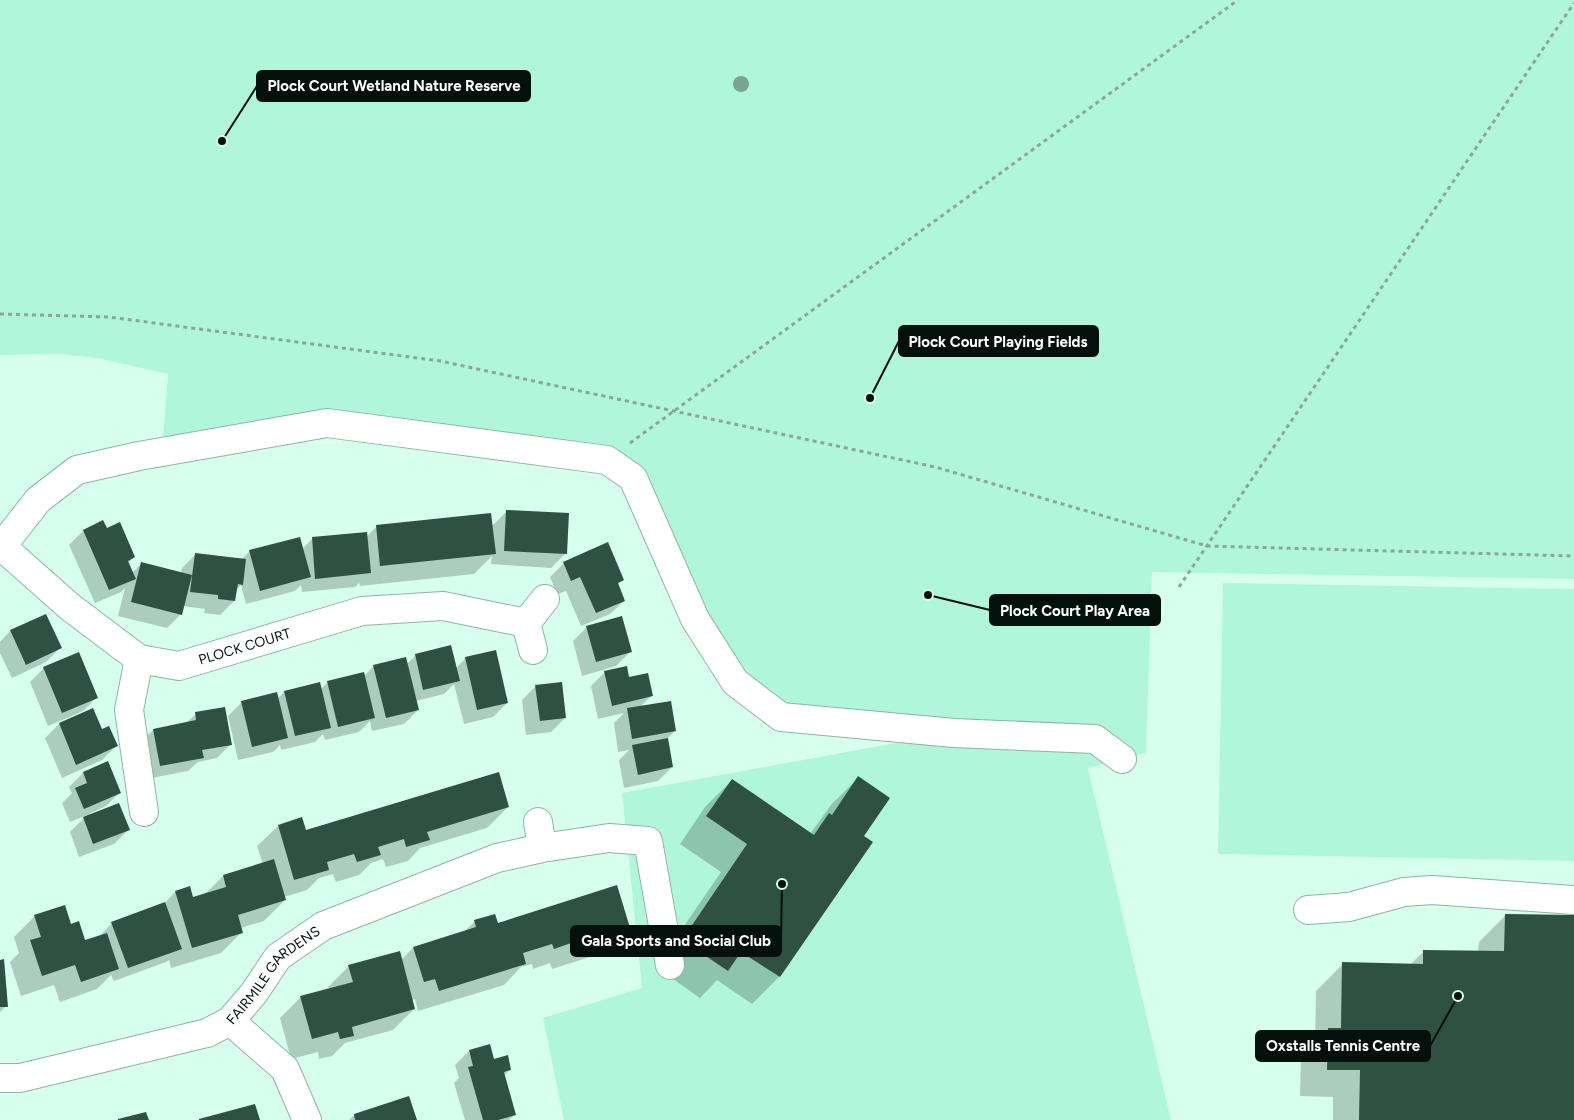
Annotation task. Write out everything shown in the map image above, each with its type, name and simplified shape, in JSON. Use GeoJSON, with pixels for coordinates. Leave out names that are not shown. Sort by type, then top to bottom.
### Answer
{"type":"FeatureCollection","features":[{"type":"Feature","properties":{"kind":"street"},"geometry":{"type":"LineString","coordinates":[[1,546],[38,500],[76,470],[139,456],[327,423],[607,460],[633,478],[695,619],[735,682],[781,717],[954,733],[1095,739],[1122,759]]}},
{"type":"Feature","properties":{"kind":"street","name":"PLOCK COURT"},"geometry":{"type":"LineString","coordinates":[[1,546],[70,608],[139,659],[179,666],[362,611],[443,606],[526,623]]}},
{"type":"Feature","properties":{"kind":"street"},"geometry":{"type":"LineString","coordinates":[[534,650],[526,623],[544,599]]}},
{"type":"Feature","properties":{"kind":"street"},"geometry":{"type":"LineString","coordinates":[[139,659],[129,710],[144,812]]}},
{"type":"Feature","properties":{"kind":"street","name":"FAIRMILE GARDENS"},"geometry":{"type":"LineString","coordinates":[[0,1078],[20,1078],[206,1033],[230,1022],[254,993],[278,957],[323,926],[497,858],[540,835],[648,841],[670,965]]}},
{"type":"Feature","properties":{"kind":"street"},"geometry":{"type":"LineString","coordinates":[[1308,910],[1349,907],[1404,892],[1432,890],[1574,900]]}},
{"type":"Feature","properties":{"kind":"street"},"geometry":{"type":"LineString","coordinates":[[230,1022],[285,1069],[306,1120]]}},
{"type":"Feature","properties":{"kind":"path"},"geometry":{"type":"LineString","coordinates":[[607,460],[1238,0]]}},
{"type":"Feature","properties":{"kind":"path"},"geometry":{"type":"LineString","coordinates":[[1179,587],[1574,4]]}},
{"type":"Feature","properties":{"kind":"path"},"geometry":{"type":"LineString","coordinates":[[0,314],[109,317],[440,361],[935,467],[1207,546],[1574,556]]}},
{"type":"Feature","properties":{"kind":"green space"},"geometry":{"type":"Polygon","coordinates":[[[0,0],[1574,0],[1574,579],[1152,572],[1146,753],[1088,768],[1171,1120],[564,1120],[543,1018],[642,988],[622,793],[951,733],[781,717],[735,682],[633,478],[327,423],[162,451],[168,374],[97,358],[60,354],[0,355],[0,0]]]}},
{"type":"Feature","properties":{"kind":"green space"},"geometry":{"type":"Polygon","coordinates":[[[1223,583],[1574,589],[1574,861],[1218,854],[1223,583]]]}},
{"type":"Feature","properties":{"kind":"building"},"geometry":{"type":"Polygon","coordinates":[[[506,510],[569,513],[567,554],[504,551],[506,510]]]}},
{"type":"Feature","properties":{"kind":"building"},"geometry":{"type":"Polygon","coordinates":[[[491,513],[496,554],[380,566],[376,525],[491,513]]]}},
{"type":"Feature","properties":{"kind":"building"},"geometry":{"type":"Polygon","coordinates":[[[103,520],[107,528],[120,522],[135,557],[128,561],[136,579],[109,590],[83,530],[103,520]]]}},
{"type":"Feature","properties":{"kind":"building"},"geometry":{"type":"Polygon","coordinates":[[[367,532],[371,573],[315,579],[312,537],[367,532]]]}},
{"type":"Feature","properties":{"kind":"building"},"geometry":{"type":"Polygon","coordinates":[[[300,537],[311,577],[260,591],[249,550],[300,537]]]}},
{"type":"Feature","properties":{"kind":"building"},"geometry":{"type":"Polygon","coordinates":[[[608,542],[624,580],[618,583],[625,601],[596,613],[580,577],[571,581],[563,562],[608,542]]]}},
{"type":"Feature","properties":{"kind":"building"},"geometry":{"type":"Polygon","coordinates":[[[195,553],[246,559],[243,585],[238,584],[235,601],[218,599],[218,595],[190,592],[195,553]]]}},
{"type":"Feature","properties":{"kind":"building"},"geometry":{"type":"Polygon","coordinates":[[[141,562],[192,575],[182,615],[131,602],[141,562]]]}},
{"type":"Feature","properties":{"kind":"building"},"geometry":{"type":"Polygon","coordinates":[[[46,614],[62,648],[26,665],[10,630],[46,614]]]}},
{"type":"Feature","properties":{"kind":"building"},"geometry":{"type":"Polygon","coordinates":[[[622,616],[632,652],[596,662],[586,626],[622,616]]]}},
{"type":"Feature","properties":{"kind":"building"},"geometry":{"type":"Polygon","coordinates":[[[451,645],[460,681],[423,690],[415,654],[451,645]]]}},
{"type":"Feature","properties":{"kind":"building"},"geometry":{"type":"Polygon","coordinates":[[[496,650],[508,703],[477,710],[465,657],[496,650]]]}},
{"type":"Feature","properties":{"kind":"building"},"geometry":{"type":"Polygon","coordinates":[[[79,652],[98,698],[62,713],[43,667],[79,652]]]}},
{"type":"Feature","properties":{"kind":"building"},"geometry":{"type":"Polygon","coordinates":[[[406,657],[419,710],[386,718],[373,665],[406,657]]]}},
{"type":"Feature","properties":{"kind":"building"},"geometry":{"type":"Polygon","coordinates":[[[627,666],[629,677],[648,673],[653,696],[612,706],[604,671],[627,666]]]}},
{"type":"Feature","properties":{"kind":"building"},"geometry":{"type":"Polygon","coordinates":[[[364,672],[375,718],[338,727],[327,681],[364,672]]]}},
{"type":"Feature","properties":{"kind":"building"},"geometry":{"type":"Polygon","coordinates":[[[320,682],[331,728],[295,736],[284,691],[320,682]]]}},
{"type":"Feature","properties":{"kind":"building"},"geometry":{"type":"Polygon","coordinates":[[[562,682],[566,718],[540,721],[535,685],[562,682]]]}},
{"type":"Feature","properties":{"kind":"building"},"geometry":{"type":"Polygon","coordinates":[[[277,692],[288,738],[252,747],[241,701],[277,692]]]}},
{"type":"Feature","properties":{"kind":"building"},"geometry":{"type":"Polygon","coordinates":[[[671,701],[676,731],[632,739],[627,708],[671,701]]]}},
{"type":"Feature","properties":{"kind":"building"},"geometry":{"type":"Polygon","coordinates":[[[225,707],[232,745],[202,750],[204,758],[160,766],[153,729],[196,720],[195,712],[225,707]]]}},
{"type":"Feature","properties":{"kind":"building"},"geometry":{"type":"Polygon","coordinates":[[[93,708],[102,729],[109,726],[118,746],[76,765],[59,723],[93,708]]]}},
{"type":"Feature","properties":{"kind":"building"},"geometry":{"type":"Polygon","coordinates":[[[668,738],[673,767],[638,775],[632,745],[668,738]]]}},
{"type":"Feature","properties":{"kind":"building"},"geometry":{"type":"Polygon","coordinates":[[[108,761],[121,793],[84,809],[75,788],[87,783],[83,772],[108,761]]]}},
{"type":"Feature","properties":{"kind":"building"},"geometry":{"type":"Polygon","coordinates":[[[499,772],[509,807],[427,832],[430,840],[406,847],[404,839],[378,847],[381,855],[357,862],[354,854],[327,862],[329,870],[294,880],[278,825],[302,817],[306,830],[499,772]]]}},
{"type":"Feature","properties":{"kind":"building"},"geometry":{"type":"Polygon","coordinates":[[[858,776],[890,798],[864,836],[873,842],[780,977],[741,952],[728,971],[682,940],[747,844],[706,816],[732,779],[814,835],[829,813],[832,815],[858,776]]]}},
{"type":"Feature","properties":{"kind":"building"},"geometry":{"type":"Polygon","coordinates":[[[119,803],[130,830],[93,844],[83,817],[119,803]]]}},
{"type":"Feature","properties":{"kind":"building"},"geometry":{"type":"Polygon","coordinates":[[[274,859],[286,900],[238,915],[243,933],[192,948],[175,891],[190,886],[193,897],[226,887],[223,875],[274,859]]]}},
{"type":"Feature","properties":{"kind":"building"},"geometry":{"type":"Polygon","coordinates":[[[617,885],[631,931],[573,949],[571,943],[554,949],[552,944],[523,953],[526,964],[439,991],[435,979],[424,982],[413,947],[476,927],[474,920],[495,914],[498,923],[617,885]]]}},
{"type":"Feature","properties":{"kind":"building"},"geometry":{"type":"Polygon","coordinates":[[[165,902],[182,949],[128,968],[111,922],[165,902]]]}},
{"type":"Feature","properties":{"kind":"building"},"geometry":{"type":"Polygon","coordinates":[[[65,905],[71,924],[79,921],[85,940],[107,933],[119,969],[81,982],[75,965],[42,976],[30,940],[41,937],[34,915],[65,905]]]}},
{"type":"Feature","properties":{"kind":"building"},"geometry":{"type":"Polygon","coordinates":[[[1505,914],[1574,915],[1574,1120],[1359,1120],[1360,1070],[1327,1070],[1328,1028],[1341,1028],[1342,962],[1423,964],[1423,950],[1504,951],[1505,914]]]}},
{"type":"Feature","properties":{"kind":"building"},"geometry":{"type":"Polygon","coordinates":[[[400,951],[415,1009],[352,1027],[354,1036],[340,1039],[338,1032],[312,1039],[300,996],[353,982],[348,965],[400,951]]]}},
{"type":"Feature","properties":{"kind":"building"},"geometry":{"type":"Polygon","coordinates":[[[4,959],[8,1007],[0,1007],[0,960],[4,959]]]}},
{"type":"Feature","properties":{"kind":"building"},"geometry":{"type":"Polygon","coordinates":[[[490,1044],[494,1059],[508,1055],[511,1070],[504,1072],[516,1115],[498,1120],[483,1120],[468,1067],[473,1066],[469,1050],[490,1044]]]}},
{"type":"Feature","properties":{"kind":"building"},"geometry":{"type":"Polygon","coordinates":[[[409,1096],[417,1120],[355,1120],[354,1114],[409,1096]]]}},
{"type":"Feature","properties":{"kind":"building"},"geometry":{"type":"Polygon","coordinates":[[[255,1104],[260,1120],[199,1120],[199,1119],[255,1104]]]}},
{"type":"Feature","properties":{"kind":"building"},"geometry":{"type":"Polygon","coordinates":[[[146,1112],[149,1120],[118,1120],[118,1119],[146,1112]]]}},
{"type":"Feature","properties":{"kind":"place","name":"Plock Court Wetland Nature Reserve"},"geometry":{"type":"Point","coordinates":[222,141]}},
{"type":"Feature","properties":{"kind":"place","name":"Plock Court Playing Fields"},"geometry":{"type":"Point","coordinates":[870,398]}},
{"type":"Feature","properties":{"kind":"place","name":"Plock Court Play Area"},"geometry":{"type":"Point","coordinates":[928,595]}},
{"type":"Feature","properties":{"kind":"place","name":"Gala Sports and Social Club"},"geometry":{"type":"Point","coordinates":[782,884]}},
{"type":"Feature","properties":{"kind":"place","name":"Oxstalls Tennis Centre"},"geometry":{"type":"Point","coordinates":[1458,996]}}]}
